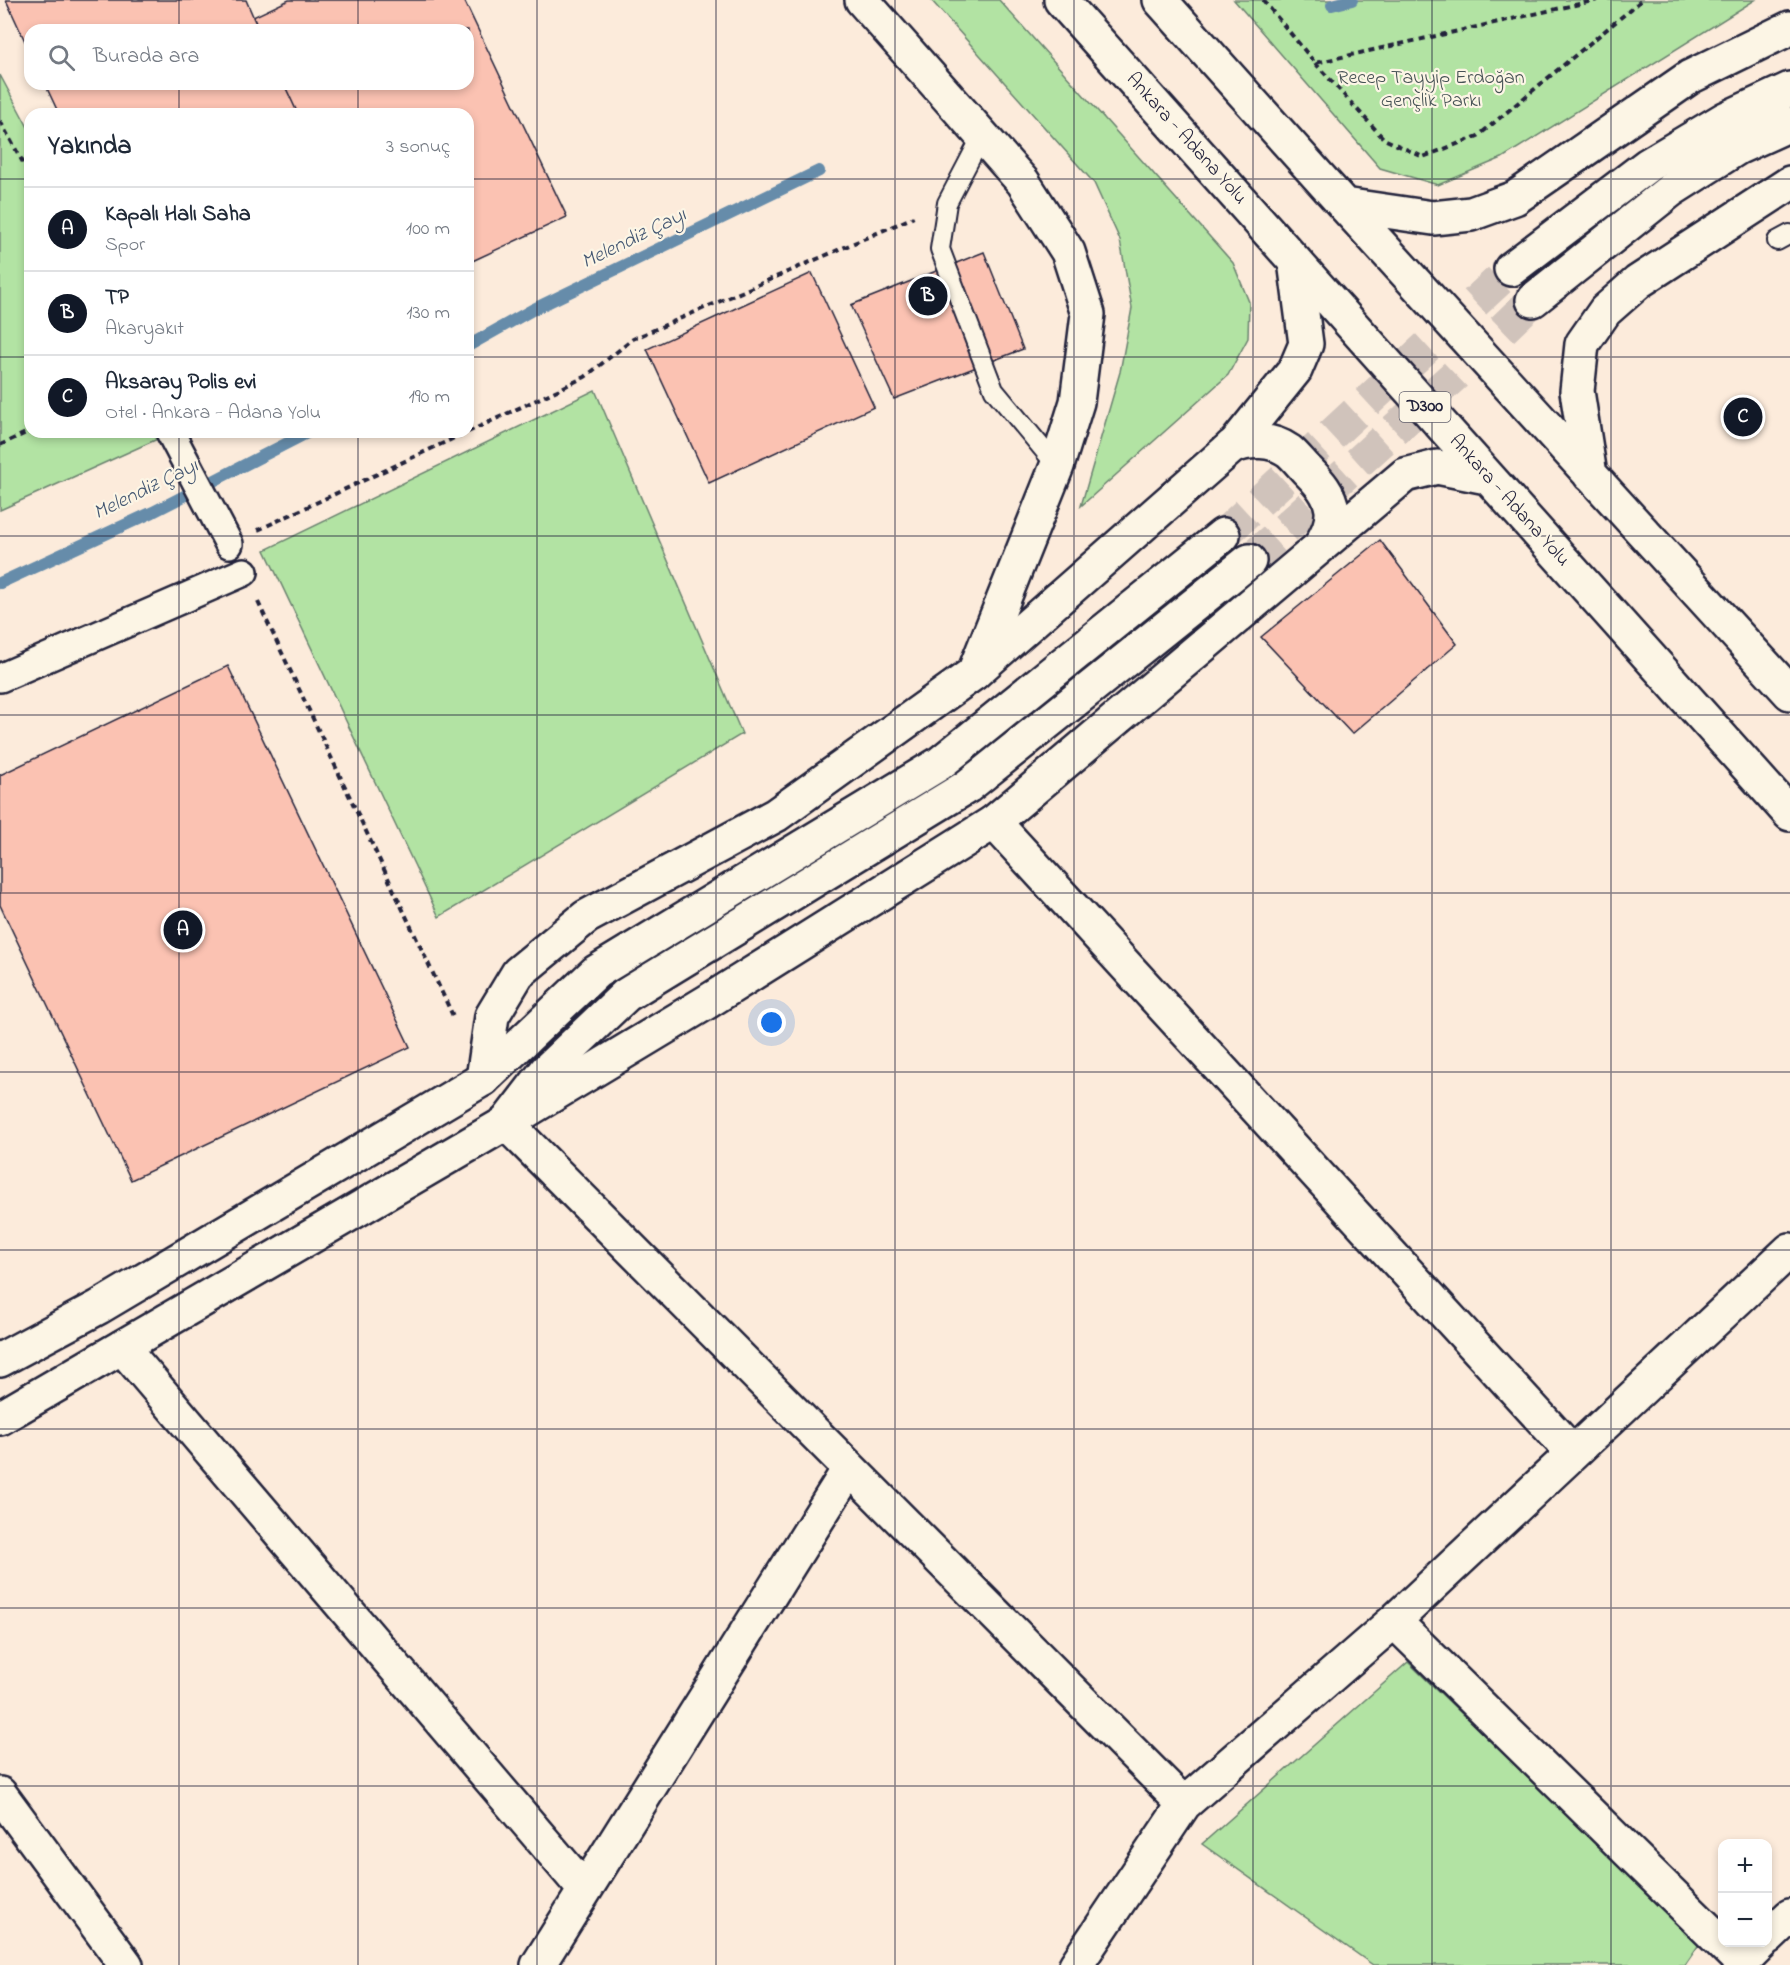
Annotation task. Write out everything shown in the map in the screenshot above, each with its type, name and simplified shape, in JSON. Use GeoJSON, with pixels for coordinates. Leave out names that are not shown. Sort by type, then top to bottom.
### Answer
{"type":"FeatureCollection","features":[{"type":"Feature","properties":{"kind":"main road"},"geometry":{"type":"LineString","coordinates":[[862,0],[1023,182],[1068,252],[1088,314],[1077,402],[1057,466],[974,673]]}},
{"type":"Feature","properties":{"kind":"main road","name":"Ankara - Adana Yolu"},"geometry":{"type":"LineString","coordinates":[[1061,0],[1790,814]]}},
{"type":"Feature","properties":{"kind":"main road"},"geometry":{"type":"LineString","coordinates":[[1160,0],[1790,693]]}},
{"type":"Feature","properties":{"kind":"main road"},"geometry":{"type":"LineString","coordinates":[[1344,205],[1433,218],[1471,214],[1515,198],[1690,77],[1790,28]]}},
{"type":"Feature","properties":{"kind":"main road"},"geometry":{"type":"LineString","coordinates":[[1511,269],[1648,165],[1725,119],[1790,89]]}},
{"type":"Feature","properties":{"kind":"main road"},"geometry":{"type":"LineString","coordinates":[[1533,300],[1671,190],[1737,148],[1790,124]]}},
{"type":"Feature","properties":{"kind":"main road"},"geometry":{"type":"LineString","coordinates":[[1590,475],[1577,391],[1582,344],[1605,311],[1638,282],[1790,183]]}},
{"type":"Feature","properties":{"kind":"main road"},"geometry":{"type":"LineString","coordinates":[[483,1079],[492,1016],[518,974],[535,959],[586,917],[776,815],[974,673],[1232,447],[1295,370],[1306,345],[1295,261]]}},
{"type":"Feature","properties":{"kind":"main road"},"geometry":{"type":"LineString","coordinates":[[1232,447],[1240,443],[1259,440],[1275,445],[1289,452],[1317,480],[1324,488],[1332,509],[1331,523],[1321,545]]}},
{"type":"Feature","properties":{"kind":"main road"},"geometry":{"type":"LineString","coordinates":[[0,1418],[707,1002],[994,822],[1405,475],[1437,467],[1487,477]]}},
{"type":"Feature","properties":{"kind":"main road"},"geometry":{"type":"LineString","coordinates":[[0,1360],[99,1307],[483,1079],[596,972],[939,764],[1223,535]]}},
{"type":"Feature","properties":{"kind":"main road"},"geometry":{"type":"LineString","coordinates":[[506,1122],[546,1071],[626,994],[968,786],[1249,561]]}},
{"type":"Feature","properties":{"kind":"main road"},"geometry":{"type":"LineString","coordinates":[[994,822],[1573,1453]]}},
{"type":"Feature","properties":{"kind":"main road"},"geometry":{"type":"LineString","coordinates":[[506,1122],[1184,1804]]}},
{"type":"Feature","properties":{"kind":"main road"},"geometry":{"type":"LineString","coordinates":[[1076,1965],[1184,1804],[1394,1621],[1790,1250]]}},
{"type":"Feature","properties":{"kind":"main road"},"geometry":{"type":"LineString","coordinates":[[122,1347],[585,1890]]}},
{"type":"Feature","properties":{"kind":"main road"},"geometry":{"type":"LineString","coordinates":[[538,1965],[849,1469]]}},
{"type":"Feature","properties":{"kind":"main road"},"geometry":{"type":"LineString","coordinates":[[1394,1621],[1747,1957]]}},
{"type":"Feature","properties":{"kind":"main road"},"geometry":{"type":"LineString","coordinates":[[0,1794],[126,1965]]}},
{"type":"Feature","properties":{"kind":"main road"},"geometry":{"type":"LineString","coordinates":[[1772,1932],[1790,1916]]}},
{"type":"Feature","properties":{"kind":"street"},"geometry":{"type":"LineString","coordinates":[[173,438],[229,544]]}},
{"type":"Feature","properties":{"kind":"street"},"geometry":{"type":"LineString","coordinates":[[0,678],[244,572]]}},
{"type":"Feature","properties":{"kind":"lane"},"geometry":{"type":"LineString","coordinates":[[982,136],[947,203],[940,249],[993,390],[1057,466]]}},
{"type":"Feature","properties":{"kind":"path"},"geometry":{"type":"LineString","coordinates":[[1263,0],[1315,63],[1383,139],[1423,157],[1478,136],[1642,0]]}},
{"type":"Feature","properties":{"kind":"path"},"geometry":{"type":"LineString","coordinates":[[1315,63],[1597,0]]}},
{"type":"Feature","properties":{"kind":"path"},"geometry":{"type":"LineString","coordinates":[[0,121],[24,164]]}},
{"type":"Feature","properties":{"kind":"path"},"geometry":{"type":"LineString","coordinates":[[474,429],[585,377],[633,339],[947,203]]}},
{"type":"Feature","properties":{"kind":"path"},"geometry":{"type":"LineString","coordinates":[[0,445],[24,434]]}},
{"type":"Feature","properties":{"kind":"path"},"geometry":{"type":"LineString","coordinates":[[229,544],[455,438]]}},
{"type":"Feature","properties":{"kind":"path"},"geometry":{"type":"LineString","coordinates":[[244,572],[453,1017]]}},
{"type":"Feature","properties":{"kind":"green space"},"geometry":{"type":"Polygon","coordinates":[[[931,0],[999,0],[1233,263],[1249,302],[1248,338],[1228,375],[1081,506],[1120,372],[1132,308],[1120,240],[1094,183],[931,0]]]}},
{"type":"Feature","properties":{"kind":"green space","name":"Recep Tayyip Erdoğan Gençlik Parkı"},"geometry":{"type":"Polygon","coordinates":[[[1234,0],[1755,0],[1502,158],[1438,185],[1380,168],[1234,0]]]}},
{"type":"Feature","properties":{"kind":"green space"},"geometry":{"type":"Polygon","coordinates":[[[0,75],[24,120],[24,438],[160,438],[0,510],[0,75]]]}},
{"type":"Feature","properties":{"kind":"green space"},"geometry":{"type":"Polygon","coordinates":[[[595,390],[742,734],[439,917],[265,550],[595,390]]]}},
{"type":"Feature","properties":{"kind":"green space"},"geometry":{"type":"Polygon","coordinates":[[[1408,1662],[1700,1943],[1685,1965],[1373,1965],[1202,1844],[1408,1662]]]}},
{"type":"Feature","properties":{"kind":"building"},"geometry":{"type":"Polygon","coordinates":[[[6,0],[246,0],[256,24],[24,24],[24,39],[6,0]]]}},
{"type":"Feature","properties":{"kind":"building"},"geometry":{"type":"Polygon","coordinates":[[[289,0],[464,0],[567,217],[474,260],[474,108],[295,108],[287,90],[474,90],[474,24],[256,24],[253,17],[289,0]]]}},
{"type":"Feature","properties":{"kind":"building"},"geometry":{"type":"Polygon","coordinates":[[[48,90],[287,90],[295,108],[56,108],[48,90]]]}},
{"type":"Feature","properties":{"kind":"building"},"geometry":{"type":"Polygon","coordinates":[[[984,252],[1023,349],[894,399],[851,305],[984,252]]]}},
{"type":"Feature","properties":{"kind":"building"},"geometry":{"type":"Polygon","coordinates":[[[812,273],[874,407],[709,483],[647,349],[812,273]]]}},
{"type":"Feature","properties":{"kind":"building"},"geometry":{"type":"Polygon","coordinates":[[[1380,540],[1457,644],[1352,734],[1261,637],[1380,540]]]}},
{"type":"Feature","properties":{"kind":"building"},"geometry":{"type":"Polygon","coordinates":[[[228,666],[410,1047],[131,1180],[0,905],[0,775],[228,666]]]}},
{"type":"Feature","properties":{"kind":"waterway","name":"Melendiz Çayı"},"geometry":{"type":"LineString","coordinates":[[1332,5],[1352,0]]}},
{"type":"Feature","properties":{"kind":"waterway","name":"Melendiz Çayı"},"geometry":{"type":"LineString","coordinates":[[474,343],[532,310],[819,171]]}},
{"type":"Feature","properties":{"kind":"waterway","name":"Melendiz Çayı"},"geometry":{"type":"LineString","coordinates":[[0,583],[153,512],[297,438]]}},
{"type":"Feature","properties":{"kind":"tunnel"},"geometry":{"type":"LineString","coordinates":[[1223,535],[1511,269]]}},
{"type":"Feature","properties":{"kind":"tunnel"},"geometry":{"type":"LineString","coordinates":[[1249,561],[1455,375],[1533,300]]}},
{"type":"Feature","properties":{"kind":"place","name":"TP"},"geometry":{"type":"Point","coordinates":[928,296]}},
{"type":"Feature","properties":{"kind":"place","name":"Aksaray Polis evi"},"geometry":{"type":"Point","coordinates":[1743,417]}},
{"type":"Feature","properties":{"kind":"place","name":"Kapalı Halı Saha"},"geometry":{"type":"Point","coordinates":[183,930]}}]}
